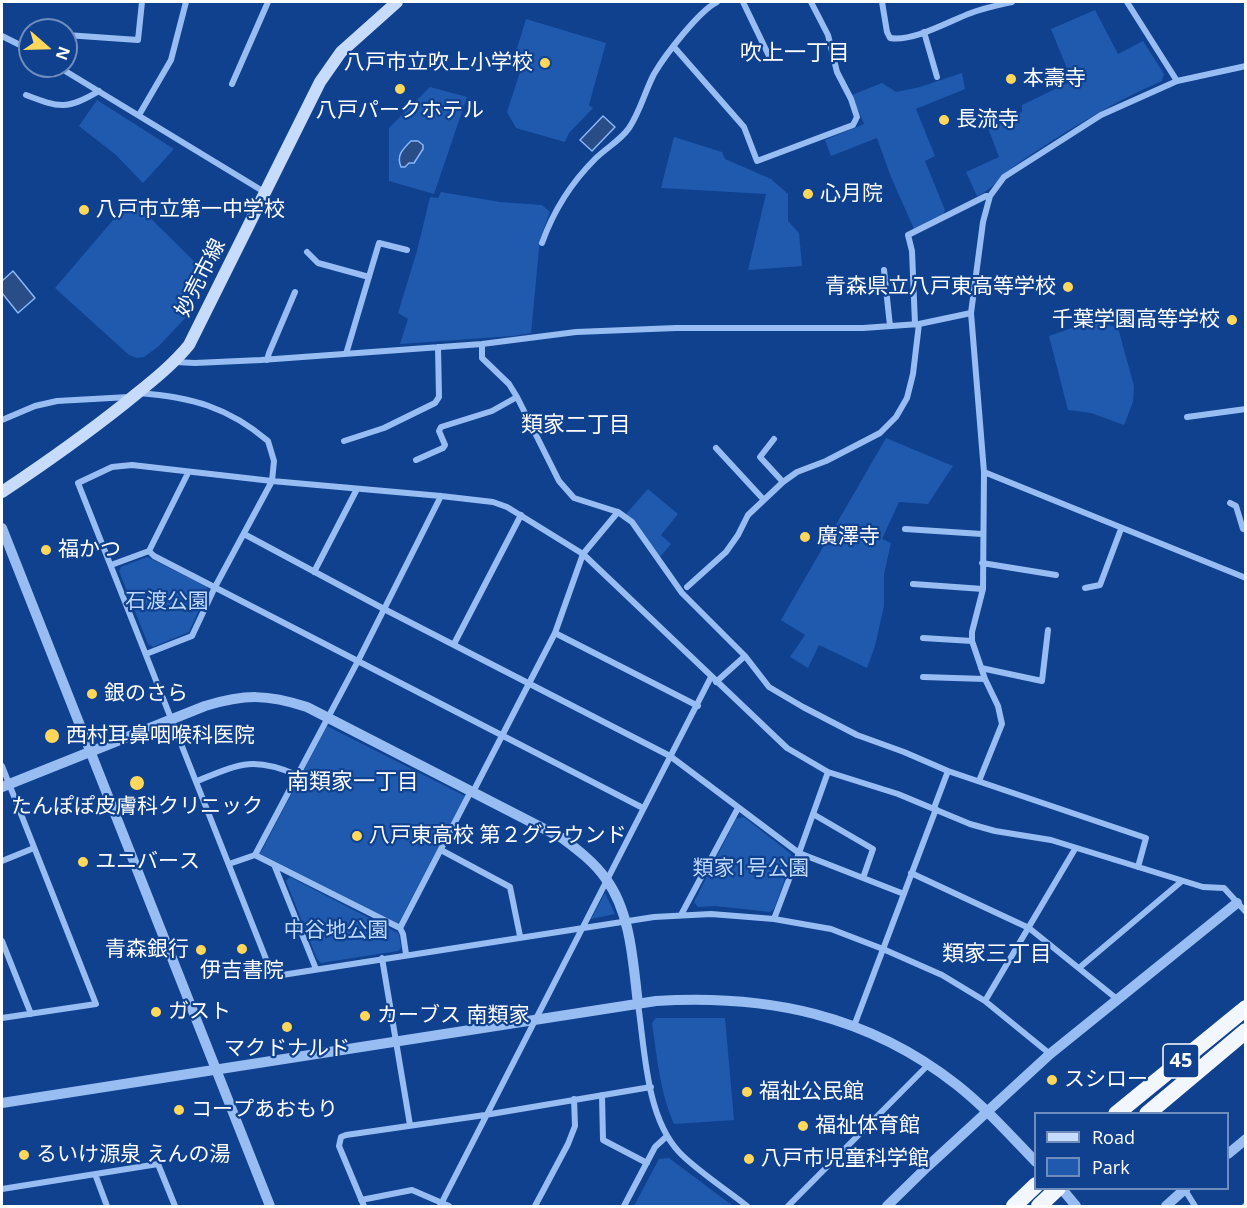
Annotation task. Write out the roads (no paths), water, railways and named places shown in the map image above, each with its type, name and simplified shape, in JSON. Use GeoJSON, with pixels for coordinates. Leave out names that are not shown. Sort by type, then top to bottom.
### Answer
{"type":"FeatureCollection","features":[{"type":"Feature","properties":{"kind":"highway","name":"45"},"geometry":{"type":"LineString","coordinates":[[1117,1112],[1245,1008]]}},
{"type":"Feature","properties":{"kind":"highway","name":"45"},"geometry":{"type":"LineString","coordinates":[[1148,1112],[1245,1031]]}},
{"type":"Feature","properties":{"kind":"highway"},"geometry":{"type":"LineString","coordinates":[[1014,1206],[1034,1186]]}},
{"type":"Feature","properties":{"kind":"highway"},"geometry":{"type":"LineString","coordinates":[[1039,1206],[1057,1190]]}},
{"type":"Feature","properties":{"kind":"main road","name":"妙売市線"},"geometry":{"type":"LineString","coordinates":[[2,492],[90,431],[136,395],[175,362],[189,345],[320,82],[341,52],[397,2]]}},
{"type":"Feature","properties":{"kind":"street"},"geometry":{"type":"LineString","coordinates":[[78,36],[138,40],[142,2]]}},
{"type":"Feature","properties":{"kind":"street"},"geometry":{"type":"LineString","coordinates":[[139,114],[171,60],[186,2]]}},
{"type":"Feature","properties":{"kind":"street"},"geometry":{"type":"LineString","coordinates":[[232,84],[268,2]]}},
{"type":"Feature","properties":{"kind":"street"},"geometry":{"type":"LineString","coordinates":[[542,243],[561,202],[591,163],[629,128],[655,73],[708,6],[717,2]]}},
{"type":"Feature","properties":{"kind":"street"},"geometry":{"type":"LineString","coordinates":[[742,2],[769,56]]}},
{"type":"Feature","properties":{"kind":"street"},"geometry":{"type":"LineString","coordinates":[[674,47],[744,127],[757,161],[853,125],[857,117],[851,99],[837,72],[828,35],[811,2]]}},
{"type":"Feature","properties":{"kind":"street"},"geometry":{"type":"LineString","coordinates":[[882,2],[887,32],[891,38],[907,37],[924,32],[973,12],[1012,2]]}},
{"type":"Feature","properties":{"kind":"street"},"geometry":{"type":"LineString","coordinates":[[1127,2],[1177,81]]}},
{"type":"Feature","properties":{"kind":"street"},"geometry":{"type":"LineString","coordinates":[[924,32],[937,78]]}},
{"type":"Feature","properties":{"kind":"street"},"geometry":{"type":"LineString","coordinates":[[2,36],[18,44]]}},
{"type":"Feature","properties":{"kind":"street"},"geometry":{"type":"LineString","coordinates":[[979,782],[1002,724],[998,706],[985,679],[972,641],[972,632],[983,589],[984,472],[971,313],[983,222],[990,196],[1004,177],[1101,115],[1177,81],[1245,66]]}},
{"type":"Feature","properties":{"kind":"street"},"geometry":{"type":"LineString","coordinates":[[77,78],[266,193]]}},
{"type":"Feature","properties":{"kind":"street"},"geometry":{"type":"LineString","coordinates":[[26,94],[55,106],[75,103],[99,91]]}},
{"type":"Feature","properties":{"kind":"street"},"geometry":{"type":"LineString","coordinates":[[687,587],[726,552],[748,515],[783,482],[797,472],[826,461],[880,433],[896,417],[908,398],[914,374],[917,324],[912,251],[908,236],[990,196]]}},
{"type":"Feature","properties":{"kind":"street"},"geometry":{"type":"LineString","coordinates":[[346,354],[379,243],[406,250]]}},
{"type":"Feature","properties":{"kind":"street"},"geometry":{"type":"LineString","coordinates":[[307,252],[318,263],[369,277]]}},
{"type":"Feature","properties":{"kind":"street"},"geometry":{"type":"LineString","coordinates":[[884,270],[890,326]]}},
{"type":"Feature","properties":{"kind":"street"},"geometry":{"type":"LineString","coordinates":[[267,360],[295,292]]}},
{"type":"Feature","properties":{"kind":"street"},"geometry":{"type":"LineString","coordinates":[[175,362],[267,360],[482,344],[576,332],[676,328],[890,326],[917,324],[971,313]]}},
{"type":"Feature","properties":{"kind":"street"},"geometry":{"type":"LineString","coordinates":[[482,344],[482,358],[509,384],[559,481],[574,498],[618,512],[632,522],[682,593],[745,656],[769,687],[857,735],[948,771],[1146,838],[1138,867]]}},
{"type":"Feature","properties":{"kind":"street"},"geometry":{"type":"LineString","coordinates":[[344,441],[384,428],[435,404],[439,397],[438,347]]}},
{"type":"Feature","properties":{"kind":"street"},"geometry":{"type":"LineString","coordinates":[[2,420],[35,406],[57,401],[136,395],[186,398],[216,408],[268,441],[274,461],[272,482],[215,587],[192,636],[146,654]]}},
{"type":"Feature","properties":{"kind":"street"},"geometry":{"type":"LineString","coordinates":[[416,460],[443,448],[445,445],[439,431],[441,427],[492,411],[517,397]]}},
{"type":"Feature","properties":{"kind":"street"},"geometry":{"type":"LineString","coordinates":[[1187,417],[1245,409]]}},
{"type":"Feature","properties":{"kind":"street"},"geometry":{"type":"LineString","coordinates":[[774,440],[760,457],[783,482]]}},
{"type":"Feature","properties":{"kind":"street"},"geometry":{"type":"LineString","coordinates":[[716,448],[764,500]]}},
{"type":"Feature","properties":{"kind":"street"},"geometry":{"type":"LineString","coordinates":[[1050,1054],[985,1001],[942,975],[831,929],[774,919],[711,914],[625,920],[282,975],[274,973],[268,964],[78,483],[112,467],[132,465],[272,482],[493,502],[521,514],[583,554],[787,748],[828,772],[898,794],[987,829],[1051,840],[1203,887],[1224,888],[1245,912]]}},
{"type":"Feature","properties":{"kind":"street"},"geometry":{"type":"LineString","coordinates":[[984,472],[1245,578]]}},
{"type":"Feature","properties":{"kind":"street"},"geometry":{"type":"LineString","coordinates":[[111,566],[149,551],[188,473]]}},
{"type":"Feature","properties":{"kind":"street"},"geometry":{"type":"LineString","coordinates":[[314,572],[357,489]]}},
{"type":"Feature","properties":{"kind":"street"},"geometry":{"type":"LineString","coordinates":[[229,864],[255,855],[329,717],[441,496]]}},
{"type":"Feature","properties":{"kind":"street"},"geometry":{"type":"LineString","coordinates":[[1230,503],[1236,506],[1245,530]]}},
{"type":"Feature","properties":{"kind":"street"},"geometry":{"type":"LineString","coordinates":[[400,928],[555,633],[583,554],[618,512]]}},
{"type":"Feature","properties":{"kind":"street"},"geometry":{"type":"LineString","coordinates":[[454,645],[521,514]]}},
{"type":"Feature","properties":{"kind":"street"},"geometry":{"type":"LineString","coordinates":[[2,528],[270,1206]]}},
{"type":"Feature","properties":{"kind":"street"},"geometry":{"type":"LineString","coordinates":[[905,529],[982,534]]}},
{"type":"Feature","properties":{"kind":"street"},"geometry":{"type":"LineString","coordinates":[[1085,588],[1100,585],[1121,529]]}},
{"type":"Feature","properties":{"kind":"street"},"geometry":{"type":"LineString","coordinates":[[244,534],[384,609],[670,756],[799,854],[904,894]]}},
{"type":"Feature","properties":{"kind":"street"},"geometry":{"type":"LineString","coordinates":[[149,551],[154,556],[643,808]]}},
{"type":"Feature","properties":{"kind":"street"},"geometry":{"type":"LineString","coordinates":[[982,563],[1056,575]]}},
{"type":"Feature","properties":{"kind":"street"},"geometry":{"type":"LineString","coordinates":[[914,584],[983,589]]}},
{"type":"Feature","properties":{"kind":"street"},"geometry":{"type":"LineString","coordinates":[[981,668],[1042,681],[1048,630]]}},
{"type":"Feature","properties":{"kind":"street"},"geometry":{"type":"LineString","coordinates":[[555,633],[698,706]]}},
{"type":"Feature","properties":{"kind":"street"},"geometry":{"type":"LineString","coordinates":[[923,638],[972,641]]}},
{"type":"Feature","properties":{"kind":"street"},"geometry":{"type":"LineString","coordinates":[[441,1205],[670,756],[714,680],[745,656]]}},
{"type":"Feature","properties":{"kind":"street"},"geometry":{"type":"LineString","coordinates":[[923,677],[985,679]]}},
{"type":"Feature","properties":{"kind":"street"},"geometry":{"type":"LineString","coordinates":[[5,786],[205,706],[243,697],[270,697],[307,707],[329,717],[562,838],[586,856],[606,879],[619,901],[625,920],[651,1087],[660,1122],[667,1136],[680,1153],[747,1206]]}},
{"type":"Feature","properties":{"kind":"street"},"geometry":{"type":"LineString","coordinates":[[197,781],[226,769],[257,763],[276,765],[297,775]]}},
{"type":"Feature","properties":{"kind":"street"},"geometry":{"type":"LineString","coordinates":[[2,766],[5,786],[34,848],[96,1004],[2,1018]]}},
{"type":"Feature","properties":{"kind":"street"},"geometry":{"type":"LineString","coordinates":[[854,1026],[948,771]]}},
{"type":"Feature","properties":{"kind":"street"},"geometry":{"type":"LineString","coordinates":[[774,919],[828,772]]}},
{"type":"Feature","properties":{"kind":"street"},"geometry":{"type":"LineString","coordinates":[[681,915],[738,808]]}},
{"type":"Feature","properties":{"kind":"street"},"geometry":{"type":"LineString","coordinates":[[813,814],[873,849],[863,878]]}},
{"type":"Feature","properties":{"kind":"street"},"geometry":{"type":"LineString","coordinates":[[2,861],[34,848]]}},
{"type":"Feature","properties":{"kind":"street"},"geometry":{"type":"LineString","coordinates":[[985,1001],[1075,849]]}},
{"type":"Feature","properties":{"kind":"street"},"geometry":{"type":"LineString","coordinates":[[441,850],[510,887],[520,936]]}},
{"type":"Feature","properties":{"kind":"street"},"geometry":{"type":"LineString","coordinates":[[255,855],[400,928],[406,954]]}},
{"type":"Feature","properties":{"kind":"street"},"geometry":{"type":"LineString","coordinates":[[275,866],[316,969]]}},
{"type":"Feature","properties":{"kind":"street"},"geometry":{"type":"LineString","coordinates":[[911,873],[1029,928],[1117,999]]}},
{"type":"Feature","properties":{"kind":"street"},"geometry":{"type":"LineString","coordinates":[[1079,968],[1182,881]]}},
{"type":"Feature","properties":{"kind":"street"},"geometry":{"type":"LineString","coordinates":[[887,1206],[1050,1054],[1237,903]]}},
{"type":"Feature","properties":{"kind":"street"},"geometry":{"type":"LineString","coordinates":[[2,941],[31,1014]]}},
{"type":"Feature","properties":{"kind":"street"},"geometry":{"type":"LineString","coordinates":[[382,958],[410,1125]]}},
{"type":"Feature","properties":{"kind":"street"},"geometry":{"type":"LineString","coordinates":[[2,1103],[638,1004],[693,999],[734,1000],[784,1006],[854,1026],[893,1044],[957,1085],[987,1111],[1034,1161]]}},
{"type":"Feature","properties":{"kind":"street"},"geometry":{"type":"LineString","coordinates":[[788,1206],[928,1065]]}},
{"type":"Feature","properties":{"kind":"street"},"geometry":{"type":"LineString","coordinates":[[449,1206],[441,1205],[412,1190],[362,1203],[339,1146],[341,1137],[651,1087]]}},
{"type":"Feature","properties":{"kind":"street"},"geometry":{"type":"LineString","coordinates":[[602,1095],[603,1140],[647,1163]]}},
{"type":"Feature","properties":{"kind":"street"},"geometry":{"type":"LineString","coordinates":[[535,1206],[575,1126],[574,1100]]}},
{"type":"Feature","properties":{"kind":"street"},"geometry":{"type":"LineString","coordinates":[[624,1206],[655,1148],[667,1136]]}},
{"type":"Feature","properties":{"kind":"street"},"geometry":{"type":"LineString","coordinates":[[1229,1152],[1245,1139]]}},
{"type":"Feature","properties":{"kind":"street"},"geometry":{"type":"LineString","coordinates":[[2,1189],[158,1164],[175,1206]]}},
{"type":"Feature","properties":{"kind":"street"},"geometry":{"type":"LineString","coordinates":[[95,1174],[107,1206]]}},
{"type":"Feature","properties":{"kind":"street"},"geometry":{"type":"LineString","coordinates":[[1061,1190],[1077,1206]]}},
{"type":"Feature","properties":{"kind":"street"},"geometry":{"type":"LineString","coordinates":[[1166,1206],[1185,1190]]}},
{"type":"Feature","properties":{"kind":"street"},"geometry":{"type":"LineString","coordinates":[[1187,1190],[1195,1206]]}},
{"type":"Feature","properties":{"kind":"place","name":"八戸市立吹上小学校"},"geometry":{"type":"Point","coordinates":[545,63]}},
{"type":"Feature","properties":{"kind":"place","name":"本壽寺"},"geometry":{"type":"Point","coordinates":[1011,79]}},
{"type":"Feature","properties":{"kind":"place","name":"八戸パークホテル"},"geometry":{"type":"Point","coordinates":[400,89]}},
{"type":"Feature","properties":{"kind":"place","name":"長流寺"},"geometry":{"type":"Point","coordinates":[944,120]}},
{"type":"Feature","properties":{"kind":"place","name":"心月院"},"geometry":{"type":"Point","coordinates":[808,194]}},
{"type":"Feature","properties":{"kind":"place","name":"八戸市立第一中学校"},"geometry":{"type":"Point","coordinates":[84,210]}},
{"type":"Feature","properties":{"kind":"place","name":"青森県立八戸東高等学校"},"geometry":{"type":"Point","coordinates":[1068,287]}},
{"type":"Feature","properties":{"kind":"place","name":"千葉学園高等学校"},"geometry":{"type":"Point","coordinates":[1232,320]}},
{"type":"Feature","properties":{"kind":"place","name":"廣澤寺"},"geometry":{"type":"Point","coordinates":[805,537]}},
{"type":"Feature","properties":{"kind":"place","name":"福かつ"},"geometry":{"type":"Point","coordinates":[46,550]}},
{"type":"Feature","properties":{"kind":"place","name":"銀のさら"},"geometry":{"type":"Point","coordinates":[92,694]}},
{"type":"Feature","properties":{"kind":"place","name":"西村耳鼻咽喉科医院"},"geometry":{"type":"Point","coordinates":[52,736]}},
{"type":"Feature","properties":{"kind":"place","name":"たんぽぽ皮膚科クリニック"},"geometry":{"type":"Point","coordinates":[137,783]}},
{"type":"Feature","properties":{"kind":"place","name":"八戸東高校 第２グラウンド"},"geometry":{"type":"Point","coordinates":[357,836]}},
{"type":"Feature","properties":{"kind":"place","name":"ユニバース"},"geometry":{"type":"Point","coordinates":[83,862]}},
{"type":"Feature","properties":{"kind":"place","name":"伊吉書院"},"geometry":{"type":"Point","coordinates":[242,949]}},
{"type":"Feature","properties":{"kind":"place","name":"青森銀行"},"geometry":{"type":"Point","coordinates":[201,950]}},
{"type":"Feature","properties":{"kind":"place","name":"ガスト"},"geometry":{"type":"Point","coordinates":[156,1012]}},
{"type":"Feature","properties":{"kind":"place","name":"カーブス 南類家"},"geometry":{"type":"Point","coordinates":[365,1016]}},
{"type":"Feature","properties":{"kind":"place","name":"マクドナルド"},"geometry":{"type":"Point","coordinates":[287,1027]}},
{"type":"Feature","properties":{"kind":"place","name":"スシロー"},"geometry":{"type":"Point","coordinates":[1052,1080]}},
{"type":"Feature","properties":{"kind":"place","name":"福祉公民館"},"geometry":{"type":"Point","coordinates":[747,1092]}},
{"type":"Feature","properties":{"kind":"place","name":"コープあおもり"},"geometry":{"type":"Point","coordinates":[179,1110]}},
{"type":"Feature","properties":{"kind":"place","name":"福祉体育館"},"geometry":{"type":"Point","coordinates":[803,1126]}},
{"type":"Feature","properties":{"kind":"place","name":"るいけ源泉 えんの湯"},"geometry":{"type":"Point","coordinates":[24,1155]}},
{"type":"Feature","properties":{"kind":"place","name":"八戸市児童科学館"},"geometry":{"type":"Point","coordinates":[749,1159]}},
{"type":"Feature","properties":{"kind":"district","name":"吹上一丁目"},"geometry":{"type":"Point","coordinates":[795,54]}},
{"type":"Feature","properties":{"kind":"district","name":"類家二丁目"},"geometry":{"type":"Point","coordinates":[576,426]}},
{"type":"Feature","properties":{"kind":"district","name":"南類家一丁目"},"geometry":{"type":"Point","coordinates":[353,783]}},
{"type":"Feature","properties":{"kind":"district","name":"類家三丁目"},"geometry":{"type":"Point","coordinates":[997,955]}},
{"type":"Feature","properties":{"kind":"park label","name":"石渡公園"},"geometry":{"type":"Point","coordinates":[167,602]}},
{"type":"Feature","properties":{"kind":"park label","name":"類家1号公園"},"geometry":{"type":"Point","coordinates":[751,869]}},
{"type":"Feature","properties":{"kind":"park label","name":"中谷地公園"},"geometry":{"type":"Point","coordinates":[336,931]}}]}
